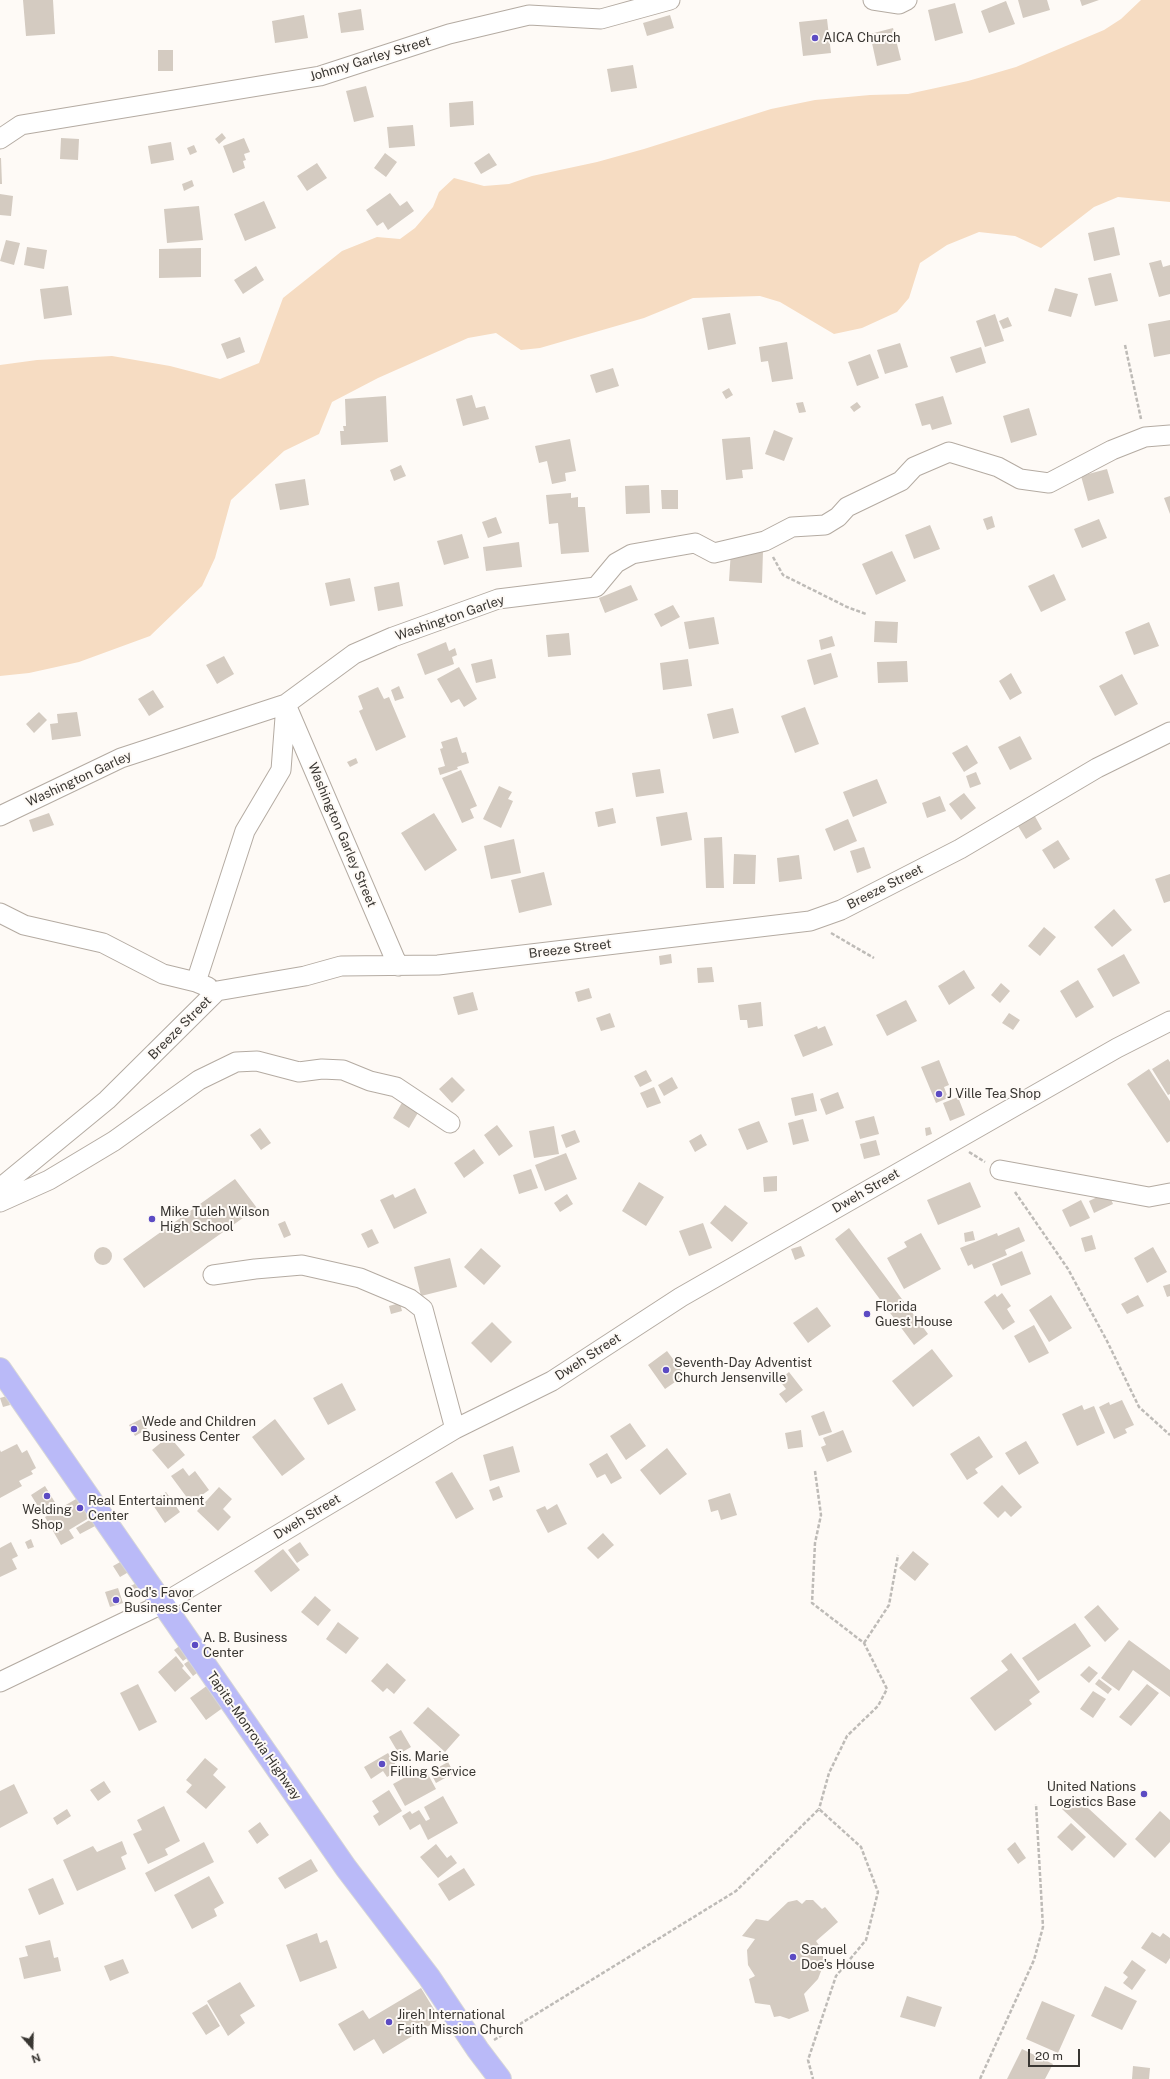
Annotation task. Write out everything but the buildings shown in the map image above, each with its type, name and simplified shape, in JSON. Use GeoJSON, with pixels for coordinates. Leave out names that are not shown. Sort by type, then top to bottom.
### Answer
{"type":"FeatureCollection","features":[{"type":"Feature","properties":{"kind":"highway","name":"Tapita-Monrovia Highway"},"geometry":{"type":"LineString","coordinates":[[0,1369],[346,1868],[429,1977],[478,2050],[500,2079]]}},
{"type":"Feature","properties":{"kind":"street","name":"Johnny Garley Street"},"geometry":{"type":"LineString","coordinates":[[0,138],[21,125],[320,76],[449,34],[529,15],[601,19],[670,0]]}},
{"type":"Feature","properties":{"kind":"street"},"geometry":{"type":"LineString","coordinates":[[873,0],[899,4],[907,0]]}},
{"type":"Feature","properties":{"kind":"street","name":"Washington Garley"},"geometry":{"type":"LineString","coordinates":[[0,816],[121,758],[286,704],[354,654],[393,637],[498,600],[596,587],[616,563],[632,554],[695,543],[714,553],[765,541],[792,527],[825,525],[838,516],[847,507],[901,481],[914,467],[949,452],[998,467],[1020,479],[1049,483],[1112,450],[1144,437],[1170,435]]}},
{"type":"Feature","properties":{"kind":"street"},"geometry":{"type":"LineString","coordinates":[[196,982],[245,831],[281,770],[286,704]]}},
{"type":"Feature","properties":{"kind":"street","name":"Washington Garley Street"},"geometry":{"type":"LineString","coordinates":[[286,704],[398,966]]}},
{"type":"Feature","properties":{"kind":"street","name":"Breeze Street"},"geometry":{"type":"LineString","coordinates":[[0,1188],[107,1100],[217,992],[305,976],[341,966],[438,965],[810,921],[842,910],[960,849],[1097,768],[1170,732]]}},
{"type":"Feature","properties":{"kind":"street"},"geometry":{"type":"LineString","coordinates":[[0,914],[24,925],[103,943],[163,974],[196,982],[217,992]]}},
{"type":"Feature","properties":{"kind":"street","name":"Dweh Street"},"geometry":{"type":"LineString","coordinates":[[0,1682],[162,1604],[455,1429],[552,1381],[681,1297],[1117,1048],[1170,1021]]}},
{"type":"Feature","properties":{"kind":"street"},"geometry":{"type":"LineString","coordinates":[[0,1202],[49,1180],[114,1140],[199,1080],[236,1062],[257,1061],[299,1072],[322,1069],[343,1070],[370,1081],[396,1087],[450,1123]]}},
{"type":"Feature","properties":{"kind":"street"},"geometry":{"type":"LineString","coordinates":[[1000,1170],[1149,1197],[1170,1194]]}},
{"type":"Feature","properties":{"kind":"street"},"geometry":{"type":"LineString","coordinates":[[212,1275],[255,1269],[302,1265],[360,1278],[410,1298],[422,1309],[455,1429]]}},
{"type":"Feature","properties":{"kind":"path"},"geometry":{"type":"LineString","coordinates":[[1125,345],[1144,437]]}},
{"type":"Feature","properties":{"kind":"path"},"geometry":{"type":"LineString","coordinates":[[771,555],[783,575],[847,607],[866,614]]}},
{"type":"Feature","properties":{"kind":"path"},"geometry":{"type":"LineString","coordinates":[[810,921],[874,958]]}},
{"type":"Feature","properties":{"kind":"path"},"geometry":{"type":"LineString","coordinates":[[951,1143],[1000,1170],[1068,1269],[1107,1341],[1139,1407],[1170,1435]]}},
{"type":"Feature","properties":{"kind":"path"},"geometry":{"type":"LineString","coordinates":[[478,2050],[736,1892],[820,1809],[829,1773],[847,1736],[878,1706],[887,1689],[864,1643],[812,1603],[815,1543],[821,1515],[815,1471]]}},
{"type":"Feature","properties":{"kind":"path"},"geometry":{"type":"LineString","coordinates":[[864,1643],[889,1605],[898,1555]]}},
{"type":"Feature","properties":{"kind":"path"},"geometry":{"type":"LineString","coordinates":[[980,2079],[1034,1960],[1043,1927],[1036,1804]]}},
{"type":"Feature","properties":{"kind":"path"},"geometry":{"type":"LineString","coordinates":[[813,2079],[808,2060],[836,1976],[866,1940],[878,1892],[861,1847],[820,1809]]}},
{"type":"Feature","properties":{"kind":"shaded area"},"geometry":{"type":"Polygon","coordinates":[[[1141,0],[1170,0],[1170,202],[1118,197],[1094,207],[1041,248],[1015,236],[979,232],[947,245],[920,263],[909,298],[897,312],[862,328],[834,334],[780,302],[760,296],[693,298],[644,318],[540,348],[521,350],[496,333],[468,338],[378,378],[332,402],[319,434],[284,451],[231,500],[215,558],[202,586],[150,636],[79,662],[29,673],[0,676],[0,365],[37,360],[112,356],[170,366],[220,379],[259,363],[283,298],[342,251],[377,237],[400,239],[415,228],[433,207],[439,192],[454,178],[484,186],[509,184],[532,176],[597,162],[644,149],[771,109],[815,100],[870,95],[908,94],[968,81],[1016,67],[1104,30],[1121,19],[1141,0]]]}},
{"type":"Feature","properties":{"kind":"place","name":"AICA Church"},"geometry":{"type":"Point","coordinates":[815,38]}},
{"type":"Feature","properties":{"kind":"place","name":"J Ville Tea Shop"},"geometry":{"type":"Point","coordinates":[939,1094]}},
{"type":"Feature","properties":{"kind":"place","name":"Mike Tuleh Wilson High School"},"geometry":{"type":"Point","coordinates":[152,1219]}},
{"type":"Feature","properties":{"kind":"place","name":"Florida Guest House"},"geometry":{"type":"Point","coordinates":[867,1314]}},
{"type":"Feature","properties":{"kind":"place","name":"Seventh-Day Adventist Church Jensenville"},"geometry":{"type":"Point","coordinates":[666,1370]}},
{"type":"Feature","properties":{"kind":"place","name":"Wede and Children Business Center"},"geometry":{"type":"Point","coordinates":[134,1429]}},
{"type":"Feature","properties":{"kind":"place","name":"Welding Shop"},"geometry":{"type":"Point","coordinates":[47,1496]}},
{"type":"Feature","properties":{"kind":"place","name":"Real Entertainment Center"},"geometry":{"type":"Point","coordinates":[80,1508]}},
{"type":"Feature","properties":{"kind":"place","name":"God's Favor Business Center"},"geometry":{"type":"Point","coordinates":[116,1600]}},
{"type":"Feature","properties":{"kind":"place","name":"A. B. Business Center"},"geometry":{"type":"Point","coordinates":[195,1645]}},
{"type":"Feature","properties":{"kind":"place","name":"Sis. Marie Filling Service"},"geometry":{"type":"Point","coordinates":[382,1764]}},
{"type":"Feature","properties":{"kind":"place","name":"United Nations Logistics Base"},"geometry":{"type":"Point","coordinates":[1144,1794]}},
{"type":"Feature","properties":{"kind":"place","name":"Samuel Doe's House"},"geometry":{"type":"Point","coordinates":[793,1957]}},
{"type":"Feature","properties":{"kind":"place","name":"Jireh International Faith Mission Church"},"geometry":{"type":"Point","coordinates":[389,2022]}}]}
